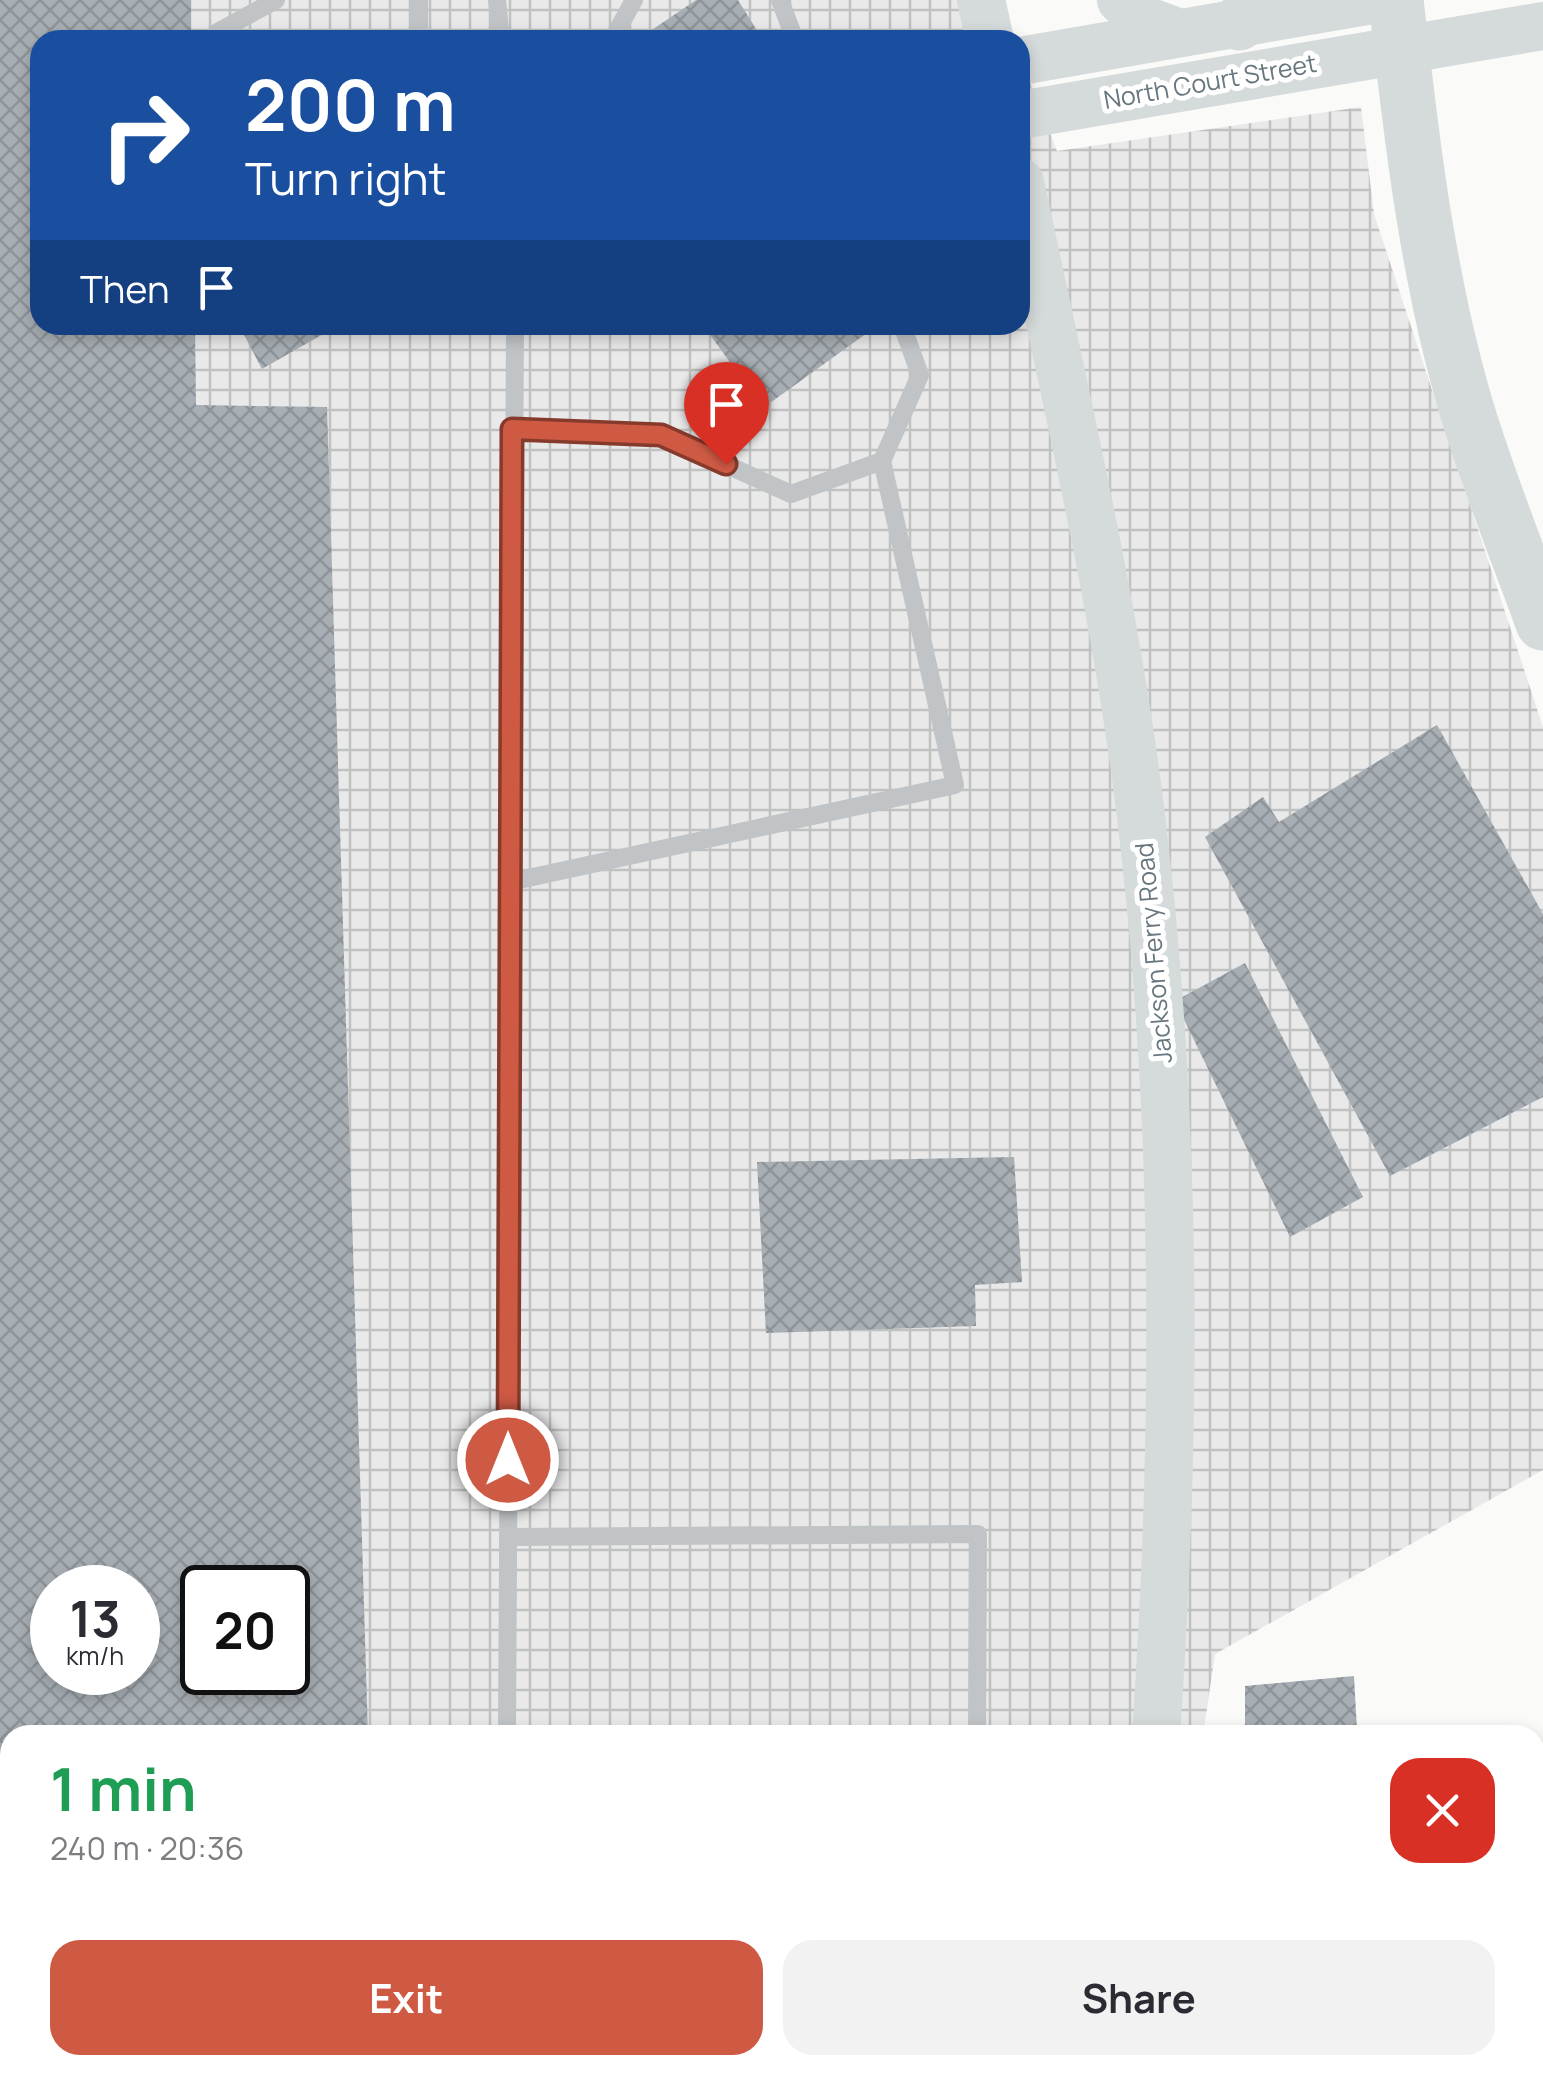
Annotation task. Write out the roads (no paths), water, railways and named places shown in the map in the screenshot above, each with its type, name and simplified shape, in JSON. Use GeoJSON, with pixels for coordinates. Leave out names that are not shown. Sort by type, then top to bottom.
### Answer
{"type":"FeatureCollection","features":[{"type":"Feature","properties":{"kind":"highway"},"geometry":{"type":"LineString","coordinates":[[1398,25],[1418,183],[1447,334],[1466,408],[1543,623]]}},
{"type":"Feature","properties":{"kind":"main road"},"geometry":{"type":"LineString","coordinates":[[982,0],[988,30]]}},
{"type":"Feature","properties":{"kind":"main road"},"geometry":{"type":"LineString","coordinates":[[1122,0],[1146,20],[1180,33]]}},
{"type":"Feature","properties":{"kind":"main road"},"geometry":{"type":"LineString","coordinates":[[1030,59],[1180,33],[1253,12],[1372,0]]}},
{"type":"Feature","properties":{"kind":"main road","name":"North Court Street"},"geometry":{"type":"LineString","coordinates":[[1030,113],[1398,25],[1543,26]]}},
{"type":"Feature","properties":{"kind":"main road","name":"Jackson Ferry Road"},"geometry":{"type":"LineString","coordinates":[[1030,230],[1113,626],[1141,814],[1159,988],[1172,1350],[1167,1574],[1157,1725]]}},
{"type":"Feature","properties":{"kind":"lane"},"geometry":{"type":"LineString","coordinates":[[221,30],[276,0]]}},
{"type":"Feature","properties":{"kind":"lane"},"geometry":{"type":"LineString","coordinates":[[419,0],[419,30]]}},
{"type":"Feature","properties":{"kind":"lane"},"geometry":{"type":"LineString","coordinates":[[497,0],[500,30]]}},
{"type":"Feature","properties":{"kind":"lane"},"geometry":{"type":"LineString","coordinates":[[618,30],[634,0]]}},
{"type":"Feature","properties":{"kind":"lane"},"geometry":{"type":"LineString","coordinates":[[780,0],[790,30]]}},
{"type":"Feature","properties":{"kind":"lane"},"geometry":{"type":"LineString","coordinates":[[507,1725],[514,335]]}},
{"type":"Feature","properties":{"kind":"lane"},"geometry":{"type":"LineString","coordinates":[[510,882],[954,785],[882,460],[920,375],[906,335]]}},
{"type":"Feature","properties":{"kind":"lane"},"geometry":{"type":"LineString","coordinates":[[512,429],[661,435],[791,494],[882,460]]}},
{"type":"Feature","properties":{"kind":"lane"},"geometry":{"type":"LineString","coordinates":[[508,1537],[978,1534],[977,1725]]}}]}
